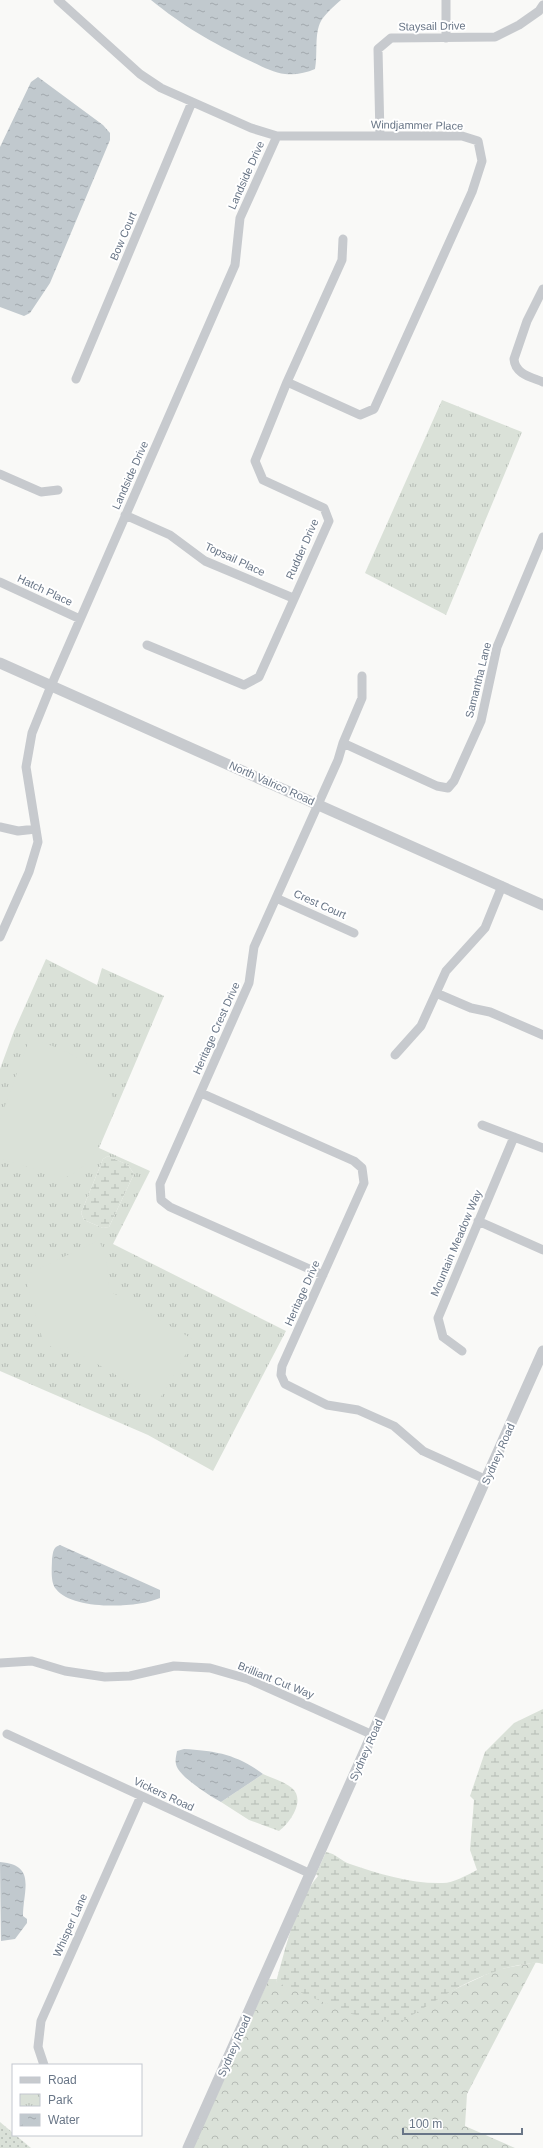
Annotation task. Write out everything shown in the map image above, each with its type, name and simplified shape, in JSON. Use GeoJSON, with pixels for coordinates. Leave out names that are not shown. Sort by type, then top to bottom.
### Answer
{"type":"FeatureCollection","features":[{"type":"Feature","properties":{"kind":"street","name":"Windjammer Place"},"geometry":{"type":"LineString","coordinates":[[58,0],[140,74],[162,88],[251,128],[277,136],[462,136],[478,141],[482,161],[472,192],[374,409],[360,415],[287,382]]}},
{"type":"Feature","properties":{"kind":"street"},"geometry":{"type":"LineString","coordinates":[[446,0],[446,38]]}},
{"type":"Feature","properties":{"kind":"street","name":"Staysail Drive"},"geometry":{"type":"LineString","coordinates":[[380,136],[378,49],[391,38],[495,37],[519,25],[539,11],[543,5]]}},
{"type":"Feature","properties":{"kind":"street","name":"Bow Court"},"geometry":{"type":"LineString","coordinates":[[76,379],[192,102]]}},
{"type":"Feature","properties":{"kind":"street","name":"Landside Drive"},"geometry":{"type":"LineString","coordinates":[[0,937],[34,860],[38,842],[26,767],[32,733],[80,619],[235,265],[240,218],[277,136]]}},
{"type":"Feature","properties":{"kind":"street","name":"Rudder Drive"},"geometry":{"type":"LineString","coordinates":[[147,645],[244,685],[259,678],[293,598],[329,521],[324,508],[263,480],[255,461],[287,382],[342,260],[343,239]]}},
{"type":"Feature","properties":{"kind":"street"},"geometry":{"type":"LineString","coordinates":[[543,289],[527,321],[514,359],[514,364],[522,374],[543,382]]}},
{"type":"Feature","properties":{"kind":"street"},"geometry":{"type":"LineString","coordinates":[[0,474],[41,492],[58,490]]}},
{"type":"Feature","properties":{"kind":"street","name":"Topsail Place"},"geometry":{"type":"LineString","coordinates":[[126,515],[170,535],[205,561],[293,598]]}},
{"type":"Feature","properties":{"kind":"street","name":"Samantha Lane"},"geometry":{"type":"LineString","coordinates":[[343,743],[437,786],[448,788],[454,781],[481,721],[497,647],[543,537]]}},
{"type":"Feature","properties":{"kind":"street","name":"Hatch Place"},"geometry":{"type":"LineString","coordinates":[[0,582],[80,619]]}},
{"type":"Feature","properties":{"kind":"street","name":"North Valrico Road"},"geometry":{"type":"LineString","coordinates":[[0,663],[543,905]]}},
{"type":"Feature","properties":{"kind":"street","name":"Heritage Crest Drive"},"geometry":{"type":"LineString","coordinates":[[323,1275],[170,1207],[161,1200],[160,1184],[249,983],[254,947],[338,760],[343,743],[362,698],[362,676]]}},
{"type":"Feature","properties":{"kind":"street"},"geometry":{"type":"LineString","coordinates":[[0,827],[18,831],[36,828]]}},
{"type":"Feature","properties":{"kind":"street"},"geometry":{"type":"LineString","coordinates":[[394,1055],[421,1026],[446,971],[485,928],[502,886]]}},
{"type":"Feature","properties":{"kind":"street","name":"Crest Court"},"geometry":{"type":"LineString","coordinates":[[276,898],[354,933]]}},
{"type":"Feature","properties":{"kind":"street"},"geometry":{"type":"LineString","coordinates":[[436,993],[471,1008],[490,1012],[543,1035]]}},
{"type":"Feature","properties":{"kind":"street","name":"Heritage Drive"},"geometry":{"type":"LineString","coordinates":[[200,1093],[354,1161],[362,1168],[364,1183],[282,1366],[281,1375],[285,1384],[327,1405],[358,1410],[394,1426],[423,1451],[487,1480]]}},
{"type":"Feature","properties":{"kind":"street"},"geometry":{"type":"LineString","coordinates":[[482,1125],[543,1148]]}},
{"type":"Feature","properties":{"kind":"street","name":"Mountain Meadow Way"},"geometry":{"type":"LineString","coordinates":[[462,1351],[443,1337],[438,1318],[514,1137]]}},
{"type":"Feature","properties":{"kind":"street"},"geometry":{"type":"LineString","coordinates":[[478,1221],[543,1250]]}},
{"type":"Feature","properties":{"kind":"street","name":"Sydney Road"},"geometry":{"type":"LineString","coordinates":[[188,2148],[487,1480],[543,1351]]}},
{"type":"Feature","properties":{"kind":"street","name":"Brilliant Cut Way"},"geometry":{"type":"LineString","coordinates":[[0,1663],[32,1661],[65,1671],[105,1677],[130,1676],[174,1666],[210,1668],[248,1679],[373,1735]]}},
{"type":"Feature","properties":{"kind":"street","name":"Vickers Road"},"geometry":{"type":"LineString","coordinates":[[7,1734],[311,1874]]}},
{"type":"Feature","properties":{"kind":"street","name":"Whisper Lane"},"geometry":{"type":"LineString","coordinates":[[44,2064],[38,2047],[40,2021],[141,1796]]}},
{"type":"Feature","properties":{"kind":"green space"},"geometry":{"type":"Polygon","coordinates":[[[442,400],[522,432],[446,615],[365,573],[442,400]]]}},
{"type":"Feature","properties":{"kind":"green space"},"geometry":{"type":"Polygon","coordinates":[[[46,959],[97,985],[102,968],[164,996],[99,1148],[150,1171],[113,1244],[286,1331],[213,1471],[148,1435],[0,1371],[0,1069],[14,1031],[46,959]],[[108,1156],[103,1159],[81,1213],[84,1220],[103,1228],[109,1227],[134,1174],[128,1165],[108,1156]]]}},
{"type":"Feature","properties":{"kind":"green space"},"geometry":{"type":"Polygon","coordinates":[[[30,1038],[56,1047],[84,1061],[96,1070],[106,1081],[112,1094],[114,1108],[113,1114],[97,1149],[90,1160],[80,1169],[65,1178],[0,1159],[0,1119],[30,1038]]]}},
{"type":"Feature","properties":{"kind":"green space"},"geometry":{"type":"Polygon","coordinates":[[[108,1156],[128,1165],[134,1174],[109,1227],[103,1228],[84,1220],[81,1213],[103,1159],[108,1156]]]}},
{"type":"Feature","properties":{"kind":"green space"},"geometry":{"type":"Polygon","coordinates":[[[99,1240],[107,1265],[108,1290],[194,1340],[159,1400],[68,1347],[54,1349],[43,1341],[26,1281],[28,1274],[99,1240]]]}},
{"type":"Feature","properties":{"kind":"green space"},"geometry":{"type":"Polygon","coordinates":[[[543,1709],[543,1964],[534,1963],[519,1965],[487,1974],[457,1988],[400,2023],[351,2014],[276,1982],[297,1912],[310,1887],[318,1876],[316,1874],[326,1852],[333,1854],[347,1863],[361,1868],[396,1878],[419,1882],[447,1883],[477,1870],[470,1850],[474,1800],[470,1796],[485,1752],[514,1723],[543,1709]]]}},
{"type":"Feature","properties":{"kind":"green space"},"geometry":{"type":"Polygon","coordinates":[[[263,1774],[286,1784],[296,1793],[297,1805],[295,1811],[288,1823],[279,1831],[249,1820],[221,1802],[263,1774]]]}},
{"type":"Feature","properties":{"kind":"green space"},"geometry":{"type":"Polygon","coordinates":[[[536,1962],[467,2094],[465,2126],[515,2148],[193,2148],[269,1979],[277,1979],[276,1982],[451,1991],[496,1970],[536,1962]]]}},
{"type":"Feature","properties":{"kind":"green space"},"geometry":{"type":"Polygon","coordinates":[[[0,2122],[12,2132],[12,2136],[17,2136],[31,2148],[0,2148],[0,2122]]]}},
{"type":"Feature","properties":{"kind":"water"},"geometry":{"type":"Polygon","coordinates":[[[151,0],[341,0],[325,15],[319,26],[315,69],[308,72],[289,74],[276,72],[266,68],[222,47],[186,26],[151,0]]]}},
{"type":"Feature","properties":{"kind":"water"},"geometry":{"type":"Polygon","coordinates":[[[38,77],[103,125],[110,133],[110,140],[50,283],[30,313],[24,316],[0,307],[0,147],[31,82],[38,77]]]}},
{"type":"Feature","properties":{"kind":"water"},"geometry":{"type":"Polygon","coordinates":[[[60,1545],[160,1590],[160,1598],[137,1604],[106,1606],[76,1601],[64,1596],[56,1589],[52,1579],[53,1552],[56,1547],[60,1545]]]}},
{"type":"Feature","properties":{"kind":"water"},"geometry":{"type":"Polygon","coordinates":[[[184,1749],[206,1751],[235,1758],[263,1774],[221,1802],[192,1783],[178,1769],[176,1762],[177,1751],[184,1749]]]}},
{"type":"Feature","properties":{"kind":"water"},"geometry":{"type":"Polygon","coordinates":[[[0,1862],[12,1864],[19,1868],[24,1874],[25,1888],[23,1916],[27,1919],[27,1923],[15,1939],[1,1941],[0,1862]]]}}]}
